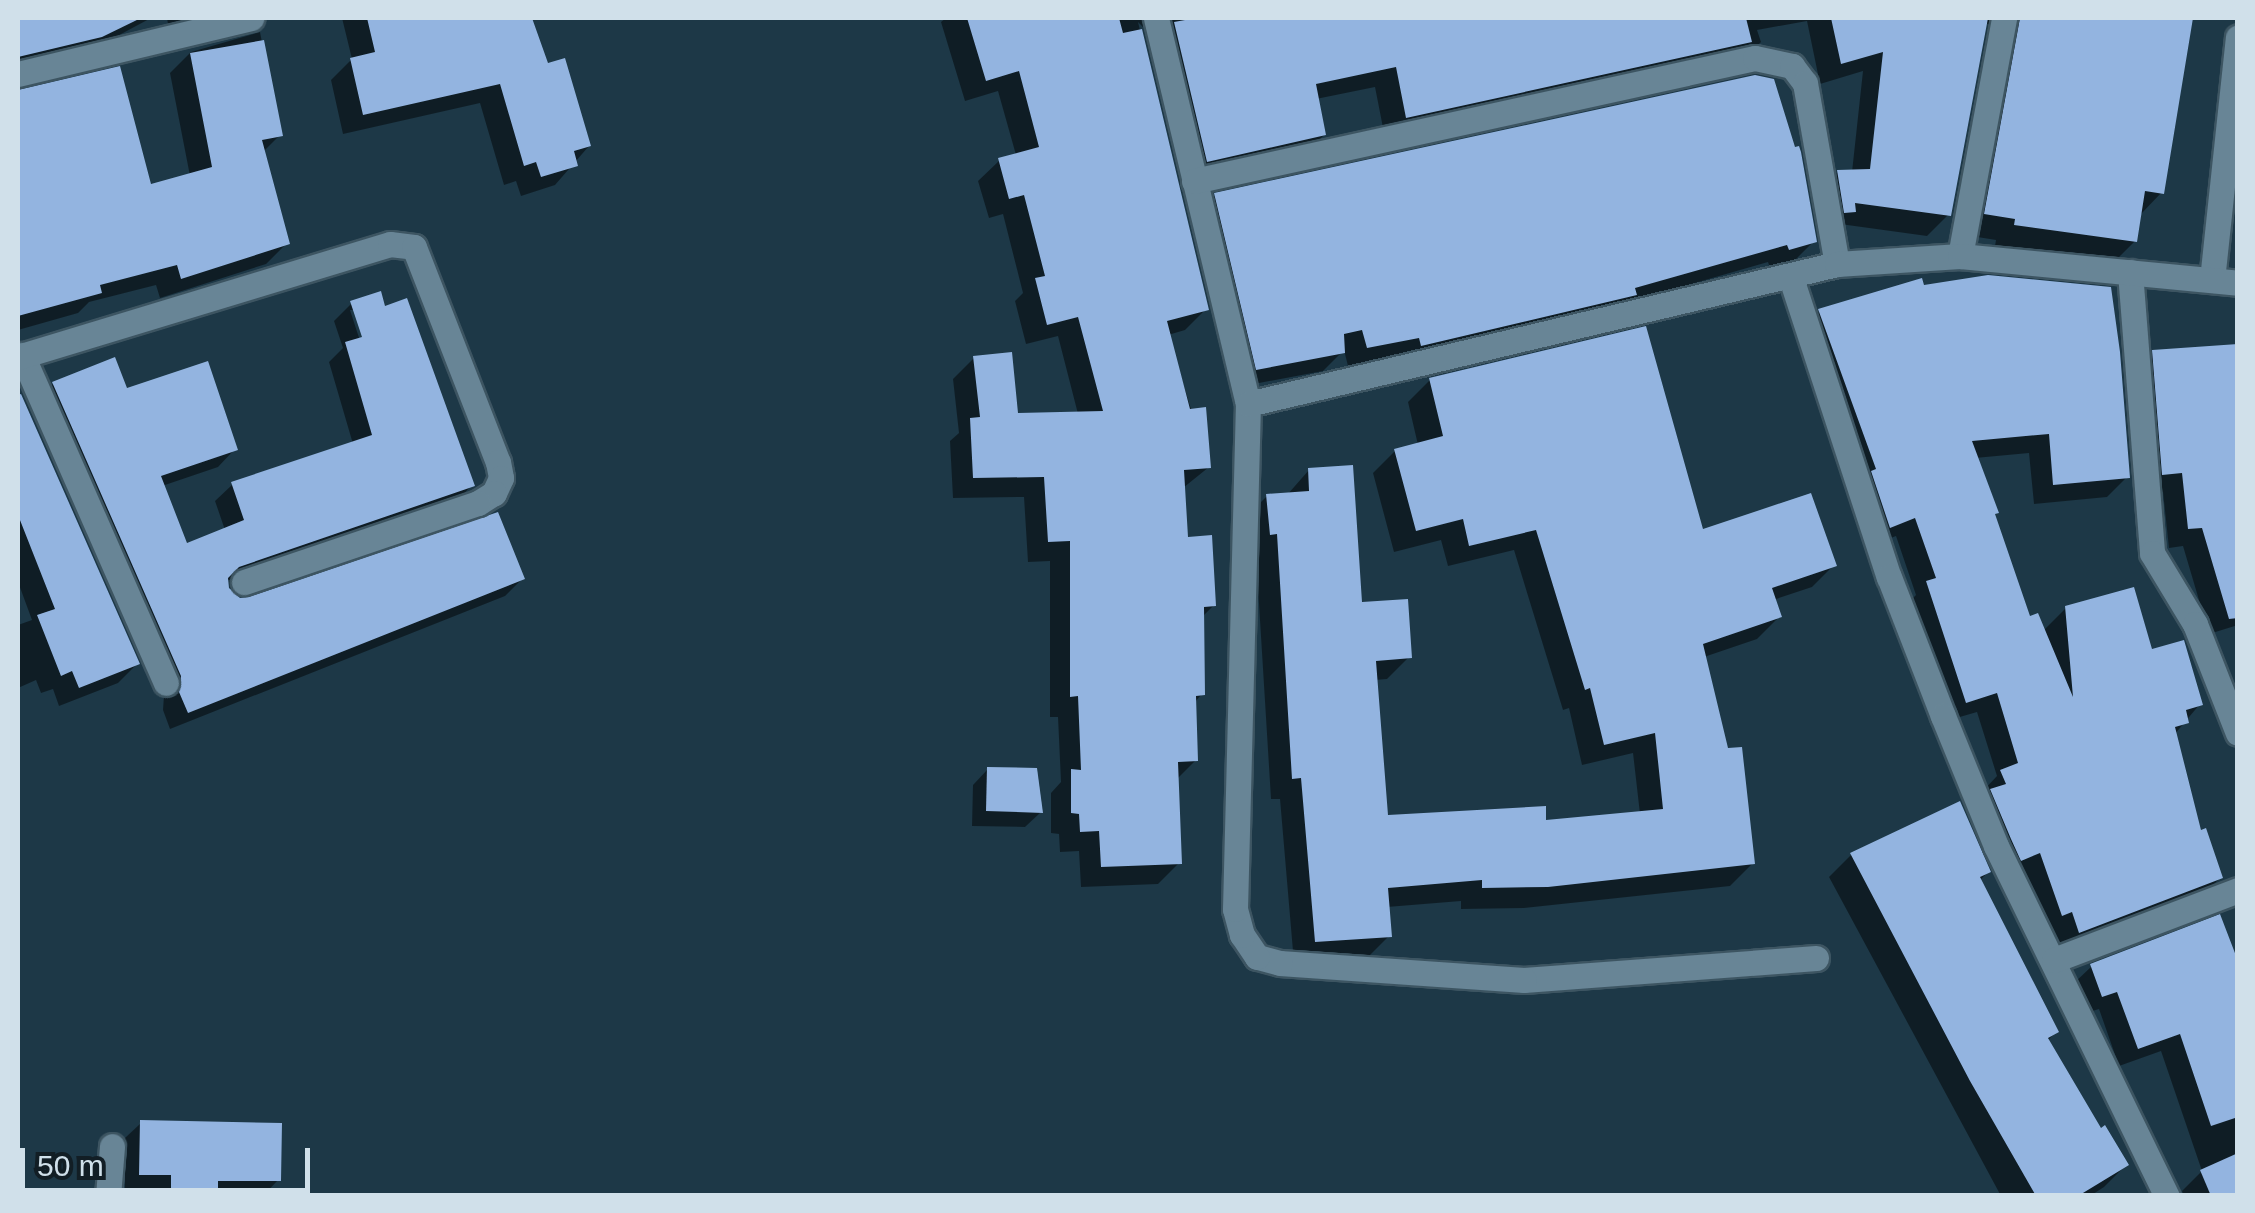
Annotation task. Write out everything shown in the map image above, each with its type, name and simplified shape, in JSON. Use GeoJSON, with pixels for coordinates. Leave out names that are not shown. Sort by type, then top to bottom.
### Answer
{"type":"FeatureCollection","features":[{"type":"Feature","properties":{"kind":"street"},"geometry":{"type":"LineString","coordinates":[[18,74],[251,18]]}},
{"type":"Feature","properties":{"kind":"street"},"geometry":{"type":"LineString","coordinates":[[1156,18],[1248,404],[1235,909],[1242,935],[1257,957],[1280,963],[1524,980],[1816,958]]}},
{"type":"Feature","properties":{"kind":"street"},"geometry":{"type":"LineString","coordinates":[[1960,256],[2004,18]]}},
{"type":"Feature","properties":{"kind":"street"},"geometry":{"type":"LineString","coordinates":[[1248,404],[1837,264],[1960,256],[2225,282],[2238,36]]}},
{"type":"Feature","properties":{"kind":"street"},"geometry":{"type":"LineString","coordinates":[[1194,181],[1755,58],[1792,66],[1805,84],[1837,264]]}},
{"type":"Feature","properties":{"kind":"street"},"geometry":{"type":"LineString","coordinates":[[166,684],[20,356],[390,244],[414,247],[498,462],[501,478],[494,493],[478,503],[244,582]]}},
{"type":"Feature","properties":{"kind":"street"},"geometry":{"type":"LineString","coordinates":[[2130,272],[2152,553],[2195,624],[2238,733]]}},
{"type":"Feature","properties":{"kind":"street"},"geometry":{"type":"LineString","coordinates":[[1791,278],[1889,577],[1996,846],[2167,1196]]}},
{"type":"Feature","properties":{"kind":"street"},"geometry":{"type":"LineString","coordinates":[[2054,960],[2238,890]]}},
{"type":"Feature","properties":{"kind":"street"},"geometry":{"type":"LineString","coordinates":[[108,1196],[112,1146]]}},
{"type":"Feature","properties":{"kind":"building"},"geometry":{"type":"Polygon","coordinates":[[[18,18],[141,18],[102,37],[18,57],[18,18]]]}},
{"type":"Feature","properties":{"kind":"building"},"geometry":{"type":"Polygon","coordinates":[[[367,18],[532,18],[548,63],[565,58],[591,146],[574,151],[578,166],[541,177],[536,162],[524,166],[500,84],[363,115],[350,58],[375,52],[367,18]]]}},
{"type":"Feature","properties":{"kind":"building"},"geometry":{"type":"Polygon","coordinates":[[[967,18],[1119,18],[1123,33],[1142,29],[1209,310],[1167,321],[1190,409],[1206,407],[1211,468],[1184,470],[1188,537],[1212,535],[1216,606],[1204,607],[1205,695],[1196,696],[1198,761],[1178,762],[1182,864],[1101,867],[1099,831],[1080,832],[1079,814],[1071,813],[1071,769],[1081,770],[1078,696],[1070,697],[1070,541],[1048,542],[1044,477],[973,478],[970,418],[980,417],[973,356],[1012,352],[1018,413],[1103,411],[1078,317],[1047,325],[1035,278],[1045,276],[1024,195],[1009,199],[998,158],[1039,147],[1019,71],[986,81],[967,18]]]}},
{"type":"Feature","properties":{"kind":"building"},"geometry":{"type":"Polygon","coordinates":[[[1196,18],[1746,18],[1752,42],[1406,118],[1396,67],[1316,84],[1326,135],[1207,162],[1174,22],[1196,18]]]}},
{"type":"Feature","properties":{"kind":"building"},"geometry":{"type":"Polygon","coordinates":[[[1831,18],[1988,18],[1951,216],[1855,203],[1856,212],[1844,213],[1837,170],[1870,169],[1883,52],[1841,64],[1831,18]]]}},
{"type":"Feature","properties":{"kind":"building"},"geometry":{"type":"Polygon","coordinates":[[[2020,18],[2193,18],[2164,194],[2145,191],[2137,242],[2014,225],[2015,219],[1984,214],[2020,18]]]}},
{"type":"Feature","properties":{"kind":"building"},"geometry":{"type":"Polygon","coordinates":[[[264,40],[283,136],[262,140],[290,244],[181,279],[177,265],[100,285],[102,293],[18,316],[18,90],[120,66],[151,184],[212,167],[190,53],[264,40]]]}},
{"type":"Feature","properties":{"kind":"building"},"geometry":{"type":"Polygon","coordinates":[[[1755,75],[1774,79],[1795,147],[1799,146],[1817,242],[1789,250],[1787,245],[1635,288],[1637,295],[1421,346],[1419,338],[1367,348],[1362,330],[1344,334],[1345,353],[1256,370],[1214,193],[1755,75]]]}},
{"type":"Feature","properties":{"kind":"building"},"geometry":{"type":"Polygon","coordinates":[[[1988,275],[2111,287],[2120,352],[2130,478],[2053,485],[2049,434],[1972,441],[2030,616],[2038,613],[2073,697],[2065,606],[2134,587],[2152,649],[2184,640],[2203,705],[2186,710],[2189,723],[2175,727],[2201,830],[2206,828],[2223,878],[2079,933],[2072,912],[2062,916],[2040,853],[2021,861],[1990,789],[2006,784],[2000,770],[2018,763],[1997,693],[1966,703],[1926,581],[1936,578],[1915,518],[1890,528],[1871,471],[1876,469],[1818,309],[1922,278],[1924,285],[1988,275]]]}},
{"type":"Feature","properties":{"kind":"building"},"geometry":{"type":"Polygon","coordinates":[[[381,291],[385,306],[407,298],[475,486],[239,567],[228,578],[229,588],[240,598],[249,597],[498,512],[525,579],[188,713],[179,692],[181,676],[52,382],[115,357],[127,388],[208,361],[238,450],[161,476],[187,543],[244,520],[231,482],[372,435],[345,342],[362,337],[350,301],[381,291]]]}},
{"type":"Feature","properties":{"kind":"building"},"geometry":{"type":"Polygon","coordinates":[[[1646,326],[1703,529],[1811,493],[1837,566],[1772,588],[1782,617],[1703,644],[1728,748],[1742,747],[1755,864],[1548,887],[1482,888],[1482,880],[1388,888],[1392,937],[1315,942],[1301,778],[1292,779],[1277,534],[1270,535],[1266,494],[1309,491],[1308,468],[1353,465],[1362,602],[1408,599],[1412,658],[1376,661],[1388,815],[1546,806],[1546,820],[1663,809],[1655,733],[1604,745],[1590,688],[1585,690],[1536,530],[1469,546],[1463,519],[1416,531],[1394,449],[1443,436],[1429,378],[1646,326]]]}},
{"type":"Feature","properties":{"kind":"building"},"geometry":{"type":"Polygon","coordinates":[[[2238,344],[2238,618],[2229,619],[2202,528],[2188,529],[2182,473],[2162,475],[2152,350],[2238,344]]]}},
{"type":"Feature","properties":{"kind":"building"},"geometry":{"type":"Polygon","coordinates":[[[21,394],[140,664],[79,688],[72,671],[61,676],[37,615],[55,609],[18,515],[21,394]]]}},
{"type":"Feature","properties":{"kind":"building"},"geometry":{"type":"Polygon","coordinates":[[[987,767],[1037,768],[1043,813],[986,811],[987,767]]]}},
{"type":"Feature","properties":{"kind":"building"},"geometry":{"type":"Polygon","coordinates":[[[1960,801],[1991,872],[1980,877],[2059,1032],[2048,1038],[2101,1128],[2105,1125],[2129,1165],[2078,1196],[2036,1196],[1970,1081],[1850,853],[1960,801]]]}},
{"type":"Feature","properties":{"kind":"building"},"geometry":{"type":"Polygon","coordinates":[[[2220,914],[2238,961],[2238,1117],[2211,1126],[2180,1034],[2138,1049],[2117,992],[2102,997],[2090,964],[2220,914]]]}},
{"type":"Feature","properties":{"kind":"building"},"geometry":{"type":"Polygon","coordinates":[[[140,1120],[282,1123],[281,1181],[218,1181],[218,1196],[171,1196],[171,1175],[139,1175],[140,1120]]]}},
{"type":"Feature","properties":{"kind":"building"},"geometry":{"type":"Polygon","coordinates":[[[2238,1153],[2238,1196],[2211,1196],[2200,1170],[2238,1153]]]}}]}
